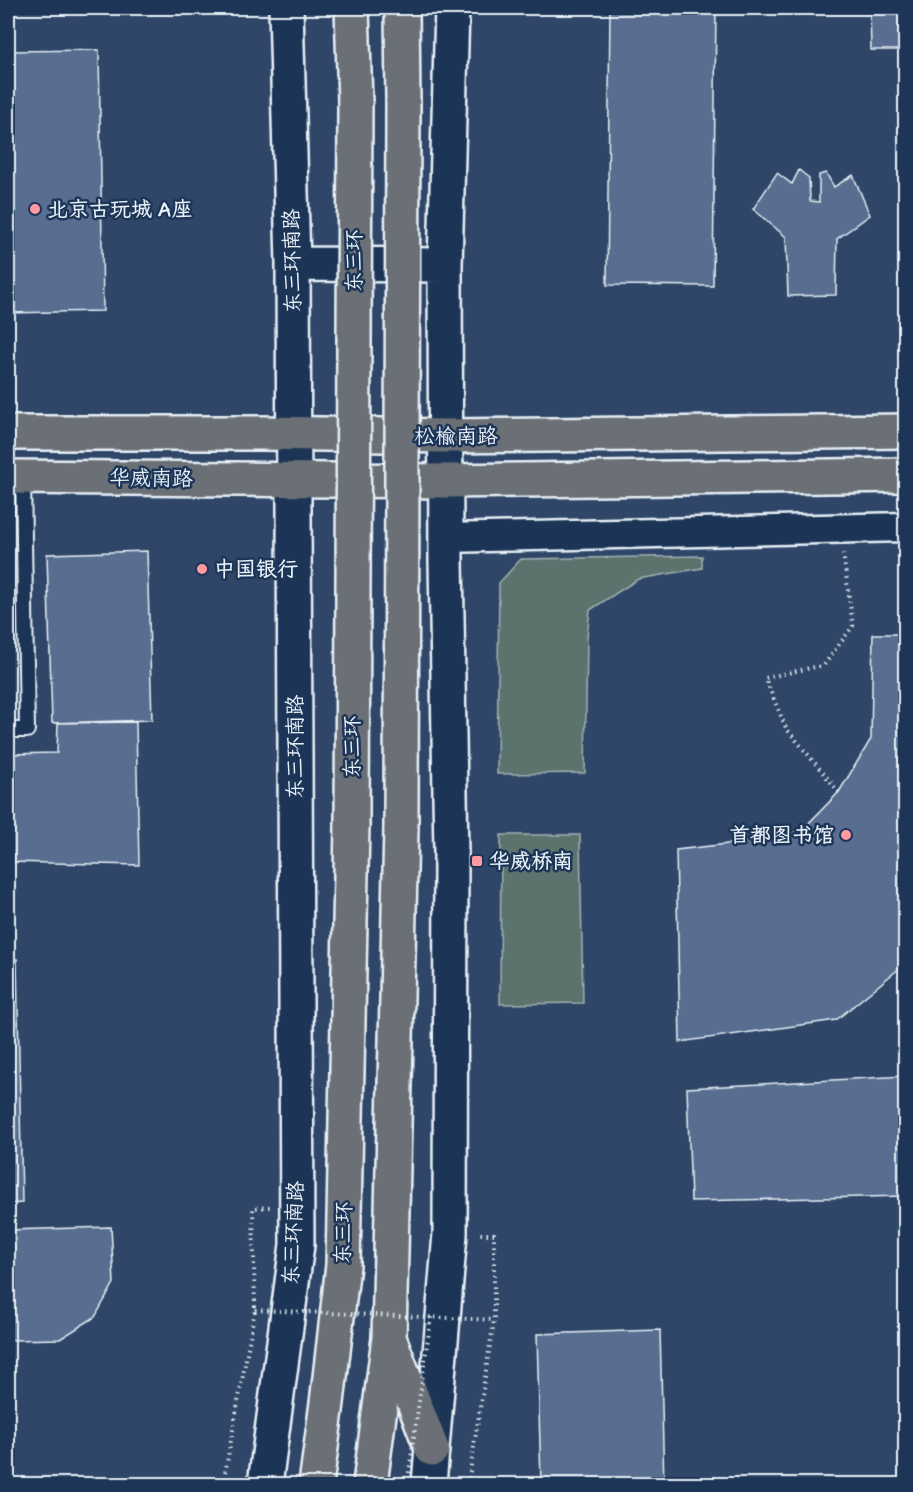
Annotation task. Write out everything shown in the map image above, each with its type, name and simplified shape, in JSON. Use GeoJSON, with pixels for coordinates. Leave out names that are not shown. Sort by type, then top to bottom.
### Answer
{"type":"FeatureCollection","features":[{"type":"Feature","properties":{"kind":"main road","name":"东三环"},"geometry":{"type":"LineString","coordinates":[[316,1485],[343,1265],[352,825],[355,103],[352,8]]}},
{"type":"Feature","properties":{"kind":"main road"},"geometry":{"type":"LineString","coordinates":[[370,1485],[389,1338],[401,828],[402,8]]}},
{"type":"Feature","properties":{"kind":"main road","name":"松榆南路"},"geometry":{"type":"LineString","coordinates":[[8,433],[446,436],[906,431]]}},
{"type":"Feature","properties":{"kind":"main road"},"geometry":{"type":"LineString","coordinates":[[446,481],[906,475]]}},
{"type":"Feature","properties":{"kind":"main road","name":"华威南路"},"geometry":{"type":"LineString","coordinates":[[15,477],[446,481]]}},
{"type":"Feature","properties":{"kind":"main road"},"geometry":{"type":"LineString","coordinates":[[389,1338],[432,1449]]}},
{"type":"Feature","properties":{"kind":"street","name":"东三环南路"},"geometry":{"type":"LineString","coordinates":[[265,1485],[297,1245],[293,264],[286,8]]}},
{"type":"Feature","properties":{"kind":"street"},"geometry":{"type":"LineString","coordinates":[[418,1482],[432,1449],[450,1234],[451,864],[446,538],[446,265],[452,8]]}},
{"type":"Feature","properties":{"kind":"street"},"geometry":{"type":"LineString","coordinates":[[293,264],[446,265]]}},
{"type":"Feature","properties":{"kind":"street"},"geometry":{"type":"LineString","coordinates":[[446,538],[906,526]]}},
{"type":"Feature","properties":{"kind":"lane"},"geometry":{"type":"LineString","coordinates":[[8,730],[27,730],[15,477]]}},
{"type":"Feature","properties":{"kind":"path"},"geometry":{"type":"LineString","coordinates":[[839,792],[786,728],[765,678],[824,665],[853,626],[841,528]]}},
{"type":"Feature","properties":{"kind":"path"},"geometry":{"type":"LineString","coordinates":[[223,1485],[255,1310],[253,1208]]}},
{"type":"Feature","properties":{"kind":"path"},"geometry":{"type":"LineString","coordinates":[[468,1485],[494,1320],[494,1234]]}},
{"type":"Feature","properties":{"kind":"path"},"geometry":{"type":"LineString","coordinates":[[255,1310],[494,1320]]}},
{"type":"Feature","properties":{"kind":"path"},"geometry":{"type":"LineString","coordinates":[[418,1482],[431,1317]]}},
{"type":"Feature","properties":{"kind":"green space"},"geometry":{"type":"Polygon","coordinates":[[[702,556],[702,568],[638,579],[590,610],[587,637],[585,773],[497,774],[499,583],[521,559],[702,556]]]}},
{"type":"Feature","properties":{"kind":"green space"},"geometry":{"type":"Polygon","coordinates":[[[501,835],[580,835],[583,1003],[500,1004],[501,835]]]}},
{"type":"Feature","properties":{"kind":"building"},"geometry":{"type":"Polygon","coordinates":[[[610,8],[716,8],[713,286],[607,285],[610,8]]]}},
{"type":"Feature","properties":{"kind":"building"},"geometry":{"type":"Polygon","coordinates":[[[870,8],[906,8],[906,50],[871,50],[870,8]]]}},
{"type":"Feature","properties":{"kind":"building"},"geometry":{"type":"Polygon","coordinates":[[[99,50],[103,311],[8,313],[8,51],[99,50]]]}},
{"type":"Feature","properties":{"kind":"building"},"geometry":{"type":"Polygon","coordinates":[[[799,170],[809,178],[810,201],[819,202],[819,175],[826,173],[834,187],[853,175],[870,215],[837,239],[836,295],[788,296],[786,237],[753,209],[777,173],[792,184],[799,170]]]}},
{"type":"Feature","properties":{"kind":"building"},"geometry":{"type":"Polygon","coordinates":[[[147,551],[152,720],[52,723],[47,554],[147,551]]]}},
{"type":"Feature","properties":{"kind":"building","name":"首都图书馆"},"geometry":{"type":"Polygon","coordinates":[[[873,634],[906,634],[906,963],[836,1020],[680,1042],[676,850],[771,839],[801,831],[839,792],[871,739],[873,634]]]}},
{"type":"Feature","properties":{"kind":"building"},"geometry":{"type":"Polygon","coordinates":[[[136,722],[139,865],[8,862],[8,754],[57,753],[58,723],[136,722]]]}},
{"type":"Feature","properties":{"kind":"building"},"geometry":{"type":"Polygon","coordinates":[[[8,959],[17,959],[22,1203],[8,1204],[8,959]]]}},
{"type":"Feature","properties":{"kind":"building"},"geometry":{"type":"Polygon","coordinates":[[[906,1076],[906,1196],[691,1201],[687,1088],[906,1076]]]}},
{"type":"Feature","properties":{"kind":"building"},"geometry":{"type":"Polygon","coordinates":[[[111,1227],[114,1283],[95,1317],[60,1339],[12,1340],[8,1338],[8,1230],[111,1227]]]}},
{"type":"Feature","properties":{"kind":"building"},"geometry":{"type":"Polygon","coordinates":[[[660,1330],[664,1484],[541,1484],[537,1334],[660,1330]]]}},
{"type":"Feature","properties":{"kind":"place","name":"北京古玩城 A座"},"geometry":{"type":"Point","coordinates":[35,209]}},
{"type":"Feature","properties":{"kind":"place","name":"中国银行"},"geometry":{"type":"Point","coordinates":[202,569]}},
{"type":"Feature","properties":{"kind":"place","name":"首都图书馆"},"geometry":{"type":"Point","coordinates":[846,835]}},
{"type":"Feature","properties":{"kind":"place","name":"华威桥南"},"geometry":{"type":"Point","coordinates":[477,861]}}]}
